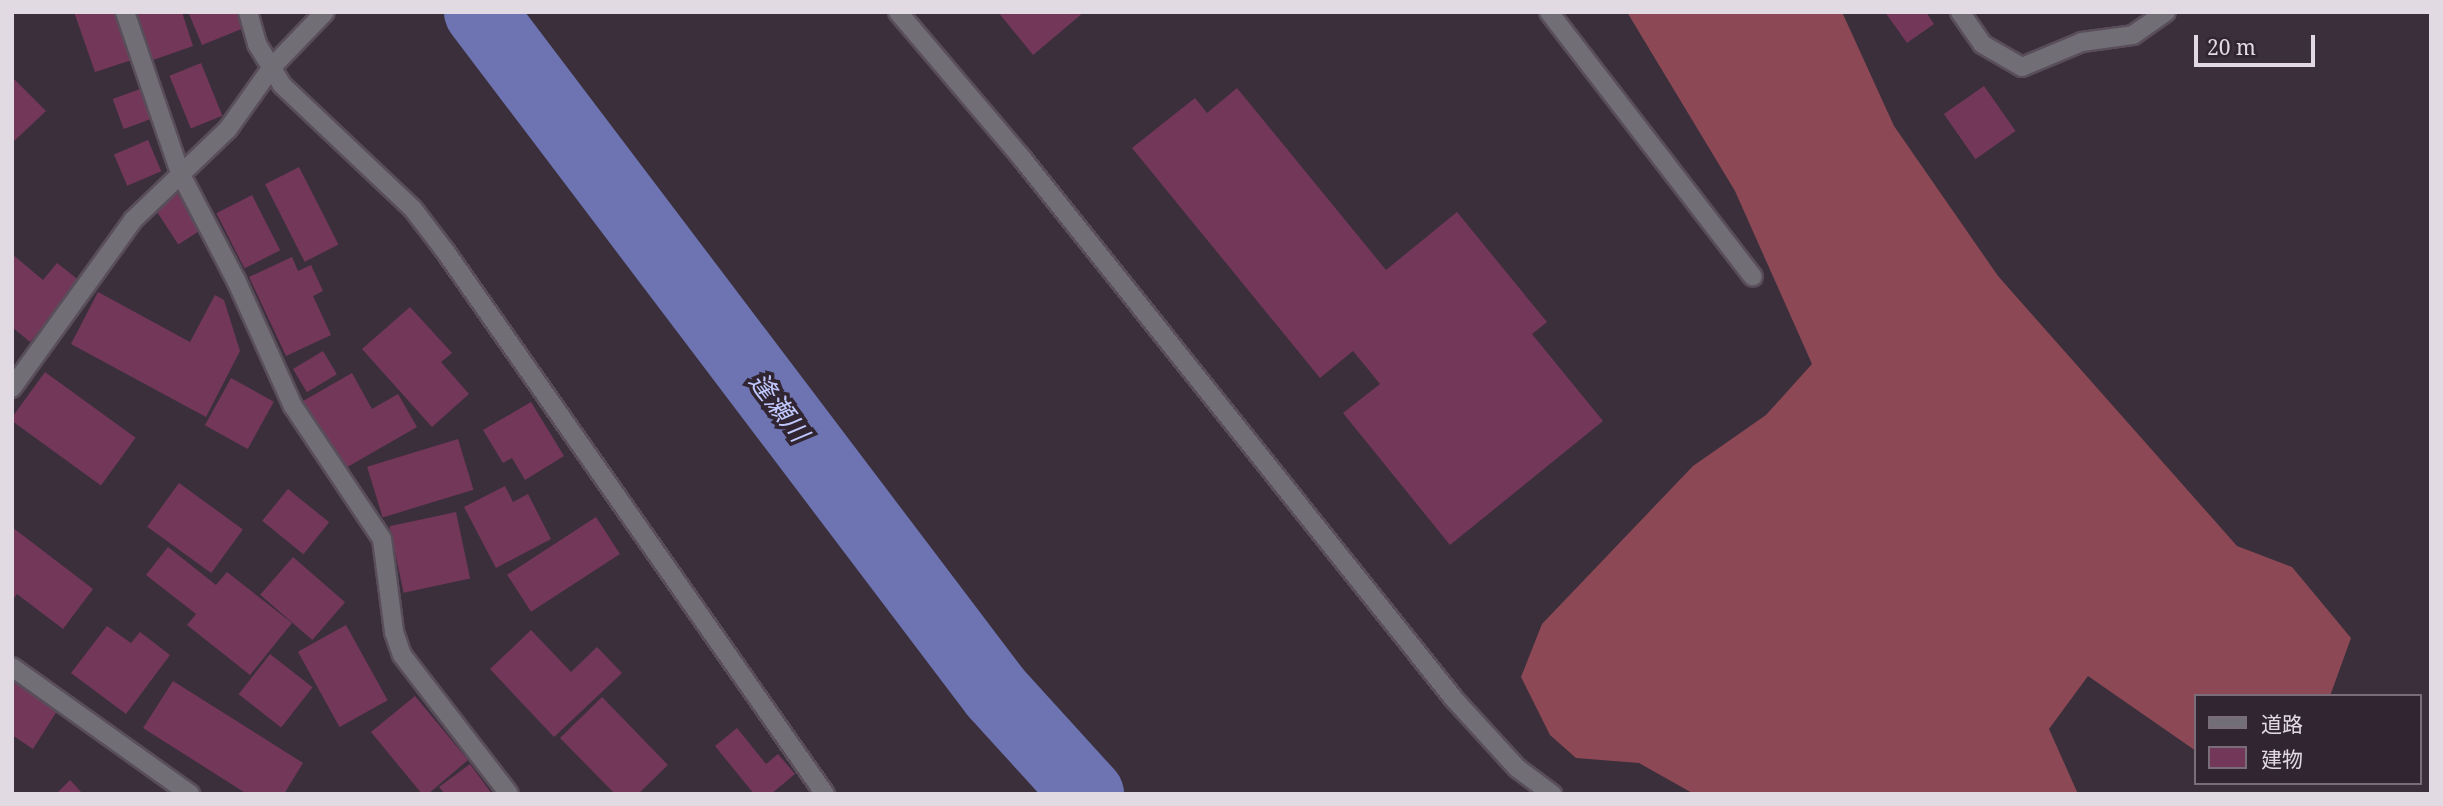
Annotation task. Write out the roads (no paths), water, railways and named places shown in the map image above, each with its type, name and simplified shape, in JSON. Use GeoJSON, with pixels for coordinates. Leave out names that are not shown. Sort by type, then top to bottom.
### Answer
{"type":"FeatureCollection","features":[{"type":"Feature","properties":{"kind":"street"},"geometry":{"type":"LineString","coordinates":[[125,12],[180,173],[236,280],[310,438],[383,539],[394,632],[402,655],[509,794]]}},
{"type":"Feature","properties":{"kind":"street"},"geometry":{"type":"LineString","coordinates":[[248,12],[257,44],[282,85],[412,209],[446,251],[825,794]]}},
{"type":"Feature","properties":{"kind":"street"},"geometry":{"type":"LineString","coordinates":[[12,388],[86,290],[109,250],[180,173],[228,129],[272,67],[325,12]]}},
{"type":"Feature","properties":{"kind":"street"},"geometry":{"type":"LineString","coordinates":[[898,12],[1021,157],[1454,699],[1517,768],[1552,794]]}},
{"type":"Feature","properties":{"kind":"street"},"geometry":{"type":"LineString","coordinates":[[1549,12],[1753,276]]}},
{"type":"Feature","properties":{"kind":"street"},"geometry":{"type":"LineString","coordinates":[[1960,12],[1982,44],[2022,67],[2082,42],[2133,35],[2166,12]]}},
{"type":"Feature","properties":{"kind":"street"},"geometry":{"type":"LineString","coordinates":[[12,667],[190,794]]}},
{"type":"Feature","properties":{"kind":"waterway","name":"逢瀬川"},"geometry":{"type":"LineString","coordinates":[[480,12],[996,693],[1088,794]]}}]}
